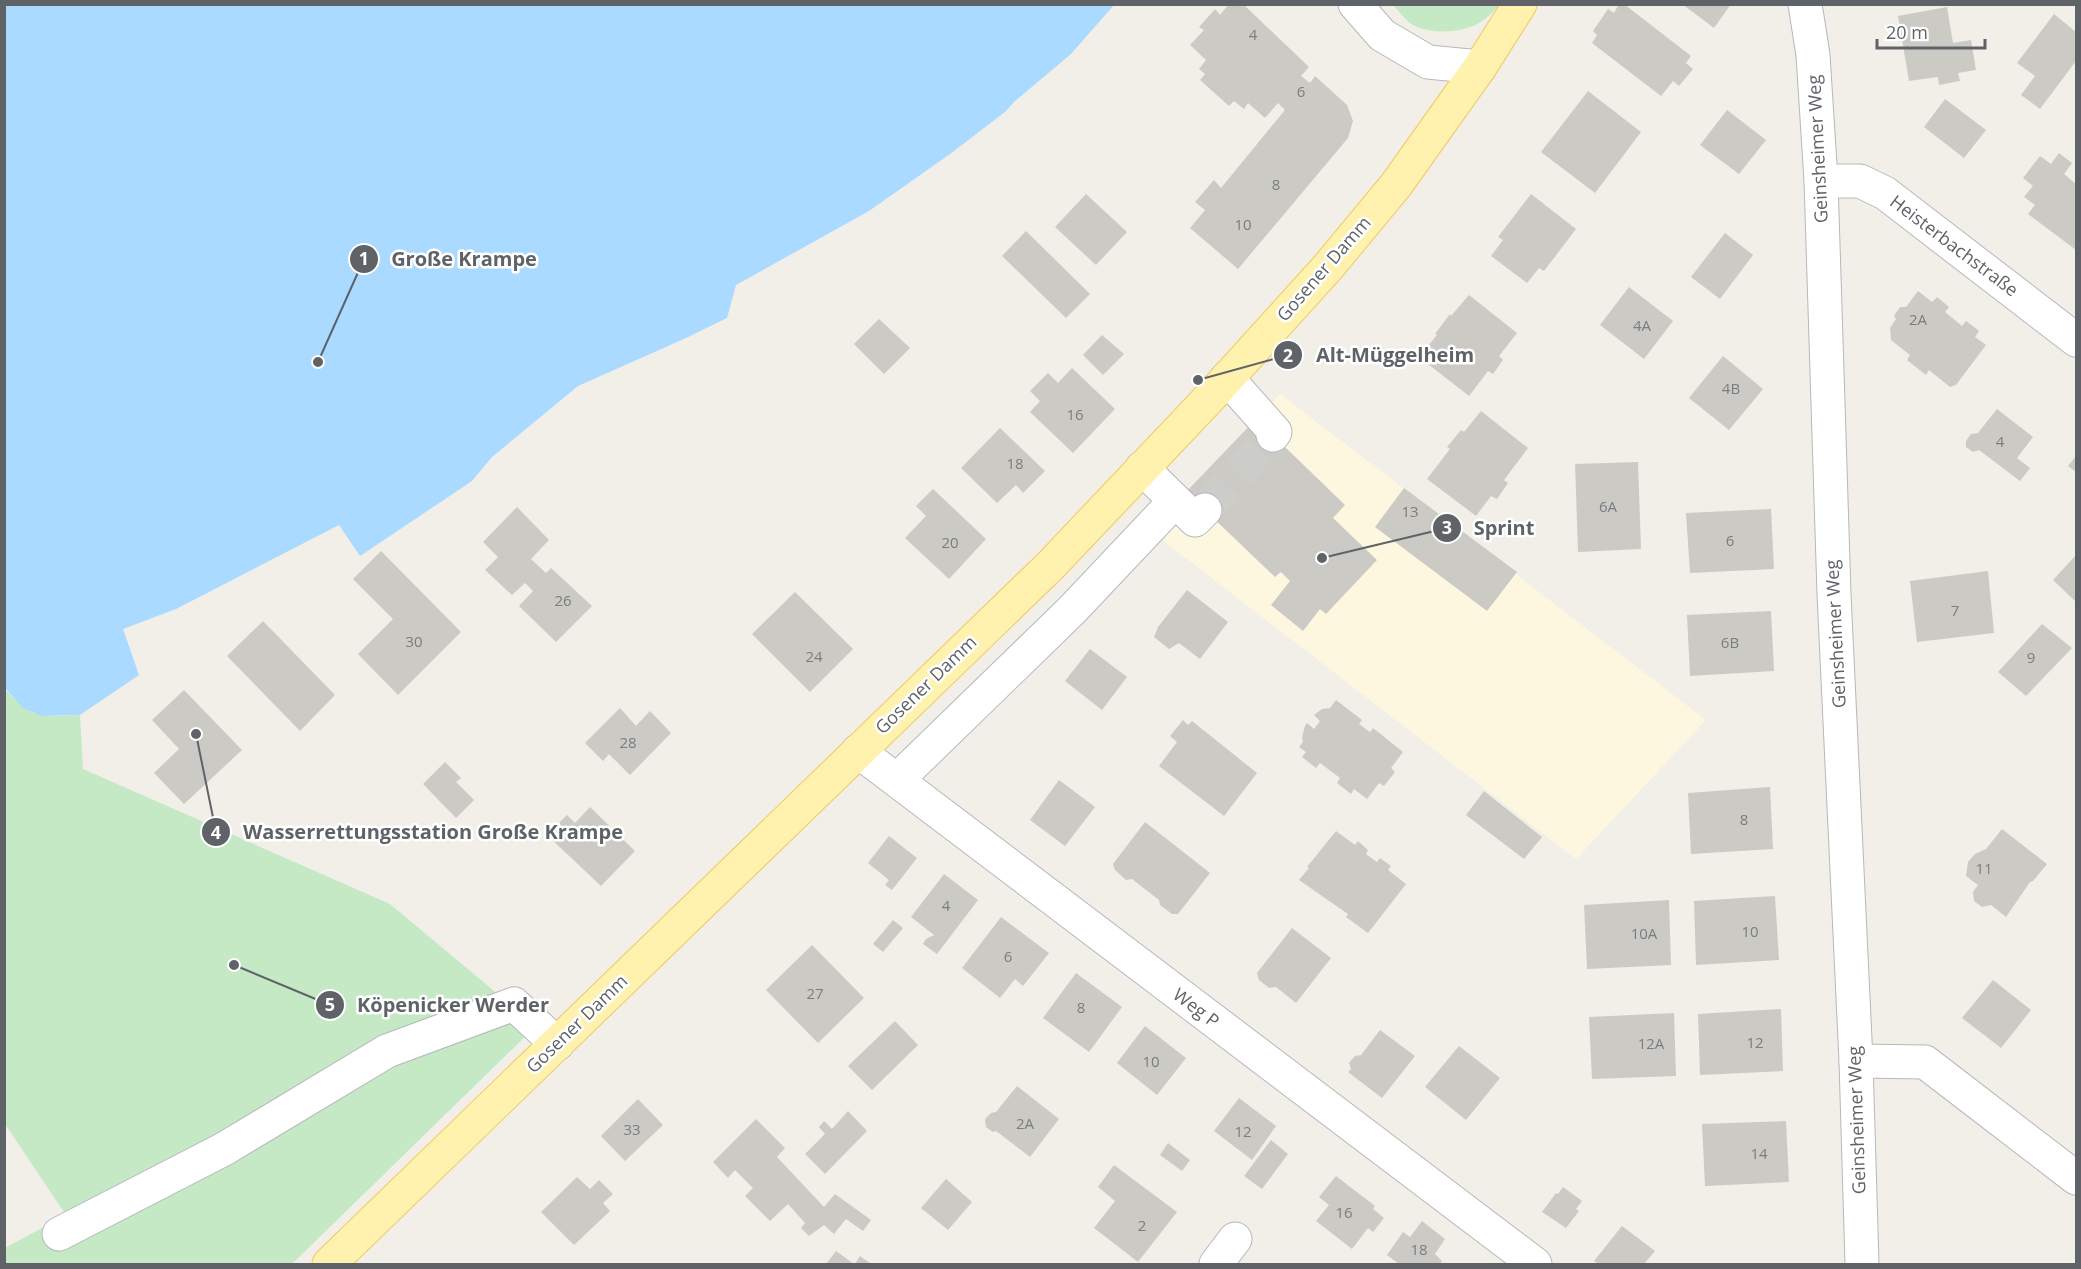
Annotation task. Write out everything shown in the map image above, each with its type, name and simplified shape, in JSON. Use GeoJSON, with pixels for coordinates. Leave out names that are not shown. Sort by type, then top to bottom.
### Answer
{"type":"FeatureCollection","features":[{"type":"Feature","properties":{"kind":"main road","name":"Gosener Damm"},"geometry":{"type":"LineString","coordinates":[[329,1264],[1051,565],[1328,267],[1396,185],[1480,67],[1520,4]]}},
{"type":"Feature","properties":{"kind":"street"},"geometry":{"type":"LineString","coordinates":[[1355,4],[1382,35],[1428,62],[1480,67]]}},
{"type":"Feature","properties":{"kind":"street","name":"Geinsheimer Weg"},"geometry":{"type":"LineString","coordinates":[[1805,4],[1813,55],[1821,181],[1834,594],[1856,1061],[1862,1264]]}},
{"type":"Feature","properties":{"kind":"street","name":"Heisterbachstraße"},"geometry":{"type":"LineString","coordinates":[[1821,181],[1860,181],[1885,193],[2076,340]]}},
{"type":"Feature","properties":{"kind":"street"},"geometry":{"type":"LineString","coordinates":[[1227,378],[1275,432],[1273,435]]}},
{"type":"Feature","properties":{"kind":"street"},"geometry":{"type":"LineString","coordinates":[[897,780],[1072,610],[1190,505],[1142,468]]}},
{"type":"Feature","properties":{"kind":"street","name":"Weg P"},"geometry":{"type":"LineString","coordinates":[[858,751],[1535,1264]]}},
{"type":"Feature","properties":{"kind":"street"},"geometry":{"type":"LineString","coordinates":[[59,1234],[224,1149],[387,1051],[514,1004],[557,1044]]}},
{"type":"Feature","properties":{"kind":"street"},"geometry":{"type":"LineString","coordinates":[[1856,1061],[1924,1062],[2076,1178]]}},
{"type":"Feature","properties":{"kind":"street"},"geometry":{"type":"LineString","coordinates":[[1216,1264],[1235,1239]]}},
{"type":"Feature","properties":{"kind":"shaded area"},"geometry":{"type":"Polygon","coordinates":[[[1280,394],[1706,720],[1576,859],[1156,535],[1280,394]]]}},
{"type":"Feature","properties":{"kind":"green space"},"geometry":{"type":"Polygon","coordinates":[[[1393,5],[1499,5],[1487,18],[1475,25],[1458,30],[1439,31],[1413,25],[1393,5]]]}},
{"type":"Feature","properties":{"kind":"green space"},"geometry":{"type":"Polygon","coordinates":[[[4,688],[23,706],[38,714],[46,716],[80,715],[83,769],[390,904],[536,1026],[292,1264],[5,1264],[5,1248],[66,1215],[5,1124],[4,688]]]}},
{"type":"Feature","properties":{"kind":"water"},"geometry":{"type":"Polygon","coordinates":[[[5,4],[1114,5],[1071,54],[1005,112],[950,154],[869,211],[736,285],[727,318],[578,386],[492,457],[472,481],[360,556],[339,525],[176,609],[123,629],[139,675],[80,715],[42,716],[23,708],[5,688],[5,4]]]}},
{"type":"Feature","properties":{"kind":"building"},"geometry":{"type":"Polygon","coordinates":[[[1229,4],[1243,4],[1309,67],[1301,76],[1310,83],[1315,76],[1347,105],[1353,121],[1348,138],[1238,269],[1190,228],[1205,210],[1195,202],[1214,180],[1221,188],[1285,110],[1278,103],[1265,118],[1248,103],[1244,109],[1234,101],[1229,106],[1200,80],[1205,74],[1199,69],[1206,60],[1190,45],[1204,30],[1199,27],[1215,9],[1220,15],[1229,4]]]}},
{"type":"Feature","properties":{"kind":"building"},"geometry":{"type":"Polygon","coordinates":[[[1619,4],[1624,4],[1691,56],[1686,63],[1693,69],[1679,86],[1673,81],[1661,96],[1592,43],[1597,35],[1593,31],[1608,9],[1614,13],[1619,4]]]}},
{"type":"Feature","properties":{"kind":"building"},"geometry":{"type":"Polygon","coordinates":[[[1682,4],[1731,4],[1714,28],[1682,4]]]}},
{"type":"Feature","properties":{"kind":"building"},"geometry":{"type":"Polygon","coordinates":[[[1947,7],[1953,43],[1971,40],[1976,70],[1958,73],[1960,81],[1939,85],[1938,77],[1909,81],[1898,16],[1947,7]]]}},
{"type":"Feature","properties":{"kind":"building"},"geometry":{"type":"Polygon","coordinates":[[[2054,14],[2076,32],[2076,61],[2040,109],[2021,95],[2035,76],[2017,63],[2054,14]]]}},
{"type":"Feature","properties":{"kind":"building"},"geometry":{"type":"Polygon","coordinates":[[[1588,91],[1641,132],[1595,193],[1541,152],[1588,91]]]}},
{"type":"Feature","properties":{"kind":"building"},"geometry":{"type":"Polygon","coordinates":[[[1945,99],[1986,130],[1964,158],[1924,127],[1945,99]]]}},
{"type":"Feature","properties":{"kind":"building"},"geometry":{"type":"Polygon","coordinates":[[[1727,110],[1766,140],[1739,174],[1700,145],[1727,110]]]}},
{"type":"Feature","properties":{"kind":"building"},"geometry":{"type":"Polygon","coordinates":[[[2059,153],[2072,163],[2064,174],[2076,184],[2076,250],[2028,214],[2035,205],[2024,197],[2033,186],[2023,178],[2040,156],[2051,164],[2059,153]]]}},
{"type":"Feature","properties":{"kind":"building"},"geometry":{"type":"Polygon","coordinates":[[[1086,194],[1127,232],[1096,265],[1055,227],[1086,194]]]}},
{"type":"Feature","properties":{"kind":"building"},"geometry":{"type":"Polygon","coordinates":[[[1531,194],[1576,229],[1544,271],[1539,268],[1527,283],[1491,256],[1503,240],[1498,237],[1531,194]]]}},
{"type":"Feature","properties":{"kind":"building"},"geometry":{"type":"Polygon","coordinates":[[[1026,231],[1090,294],[1066,318],[1002,256],[1026,231]]]}},
{"type":"Feature","properties":{"kind":"building"},"geometry":{"type":"Polygon","coordinates":[[[1725,233],[1753,255],[1720,299],[1691,277],[1725,233]]]}},
{"type":"Feature","properties":{"kind":"building"},"geometry":{"type":"Polygon","coordinates":[[[1629,287],[1673,321],[1644,359],[1600,325],[1629,287]]]}},
{"type":"Feature","properties":{"kind":"building"},"geometry":{"type":"Polygon","coordinates":[[[1918,291],[1932,302],[1937,297],[1949,307],[1945,312],[1962,326],[1966,321],[1979,331],[1975,337],[1986,345],[1956,385],[1950,387],[1929,370],[1926,375],[1907,360],[1910,355],[1891,340],[1890,328],[1896,319],[1894,316],[1900,307],[1906,307],[1918,291]]]}},
{"type":"Feature","properties":{"kind":"building"},"geometry":{"type":"Polygon","coordinates":[[[1469,295],[1517,333],[1499,356],[1503,360],[1493,374],[1488,371],[1469,396],[1419,357],[1450,314],[1451,316],[1469,295]]]}},
{"type":"Feature","properties":{"kind":"building"},"geometry":{"type":"Polygon","coordinates":[[[879,319],[910,348],[884,374],[854,344],[879,319]]]}},
{"type":"Feature","properties":{"kind":"building"},"geometry":{"type":"Polygon","coordinates":[[[1102,335],[1124,354],[1103,375],[1083,355],[1102,335]]]}},
{"type":"Feature","properties":{"kind":"building"},"geometry":{"type":"Polygon","coordinates":[[[1723,356],[1763,389],[1729,430],[1689,398],[1723,356]]]}},
{"type":"Feature","properties":{"kind":"building"},"geometry":{"type":"Polygon","coordinates":[[[1072,368],[1115,409],[1073,453],[1030,412],[1040,401],[1030,391],[1048,373],[1058,383],[1072,368]]]}},
{"type":"Feature","properties":{"kind":"building"},"geometry":{"type":"Polygon","coordinates":[[[1997,409],[2033,437],[2017,458],[2030,468],[2020,481],[1979,450],[1973,452],[1966,447],[1966,441],[1971,434],[1978,433],[1997,409]]]}},
{"type":"Feature","properties":{"kind":"building"},"geometry":{"type":"Polygon","coordinates":[[[1481,411],[1528,448],[1504,480],[1508,483],[1497,499],[1491,496],[1476,516],[1427,479],[1450,449],[1447,447],[1461,430],[1464,432],[1481,411]]]}},
{"type":"Feature","properties":{"kind":"building"},"geometry":{"type":"Polygon","coordinates":[[[1256,419],[1345,505],[1333,518],[1377,560],[1326,614],[1320,609],[1303,631],[1271,605],[1290,581],[1281,572],[1275,577],[1186,492],[1256,419]]]}},
{"type":"Feature","properties":{"kind":"building"},"geometry":{"type":"Polygon","coordinates":[[[1000,428],[1045,471],[1023,493],[1016,485],[997,503],[961,468],[1000,428]]]}},
{"type":"Feature","properties":{"kind":"building"},"geometry":{"type":"Polygon","coordinates":[[[2076,456],[2076,472],[2068,466],[2076,456]]]}},
{"type":"Feature","properties":{"kind":"building"},"geometry":{"type":"Polygon","coordinates":[[[1638,462],[1641,549],[1578,552],[1575,464],[1638,462]]]}},
{"type":"Feature","properties":{"kind":"building"},"geometry":{"type":"Polygon","coordinates":[[[1404,488],[1517,572],[1487,611],[1375,527],[1404,488]]]}},
{"type":"Feature","properties":{"kind":"building"},"geometry":{"type":"Polygon","coordinates":[[[933,489],[986,539],[949,579],[905,538],[926,516],[916,506],[933,489]]]}},
{"type":"Feature","properties":{"kind":"building"},"geometry":{"type":"Polygon","coordinates":[[[517,507],[549,540],[531,559],[546,573],[551,568],[592,606],[556,642],[519,606],[533,591],[525,583],[512,595],[485,570],[498,557],[483,542],[517,507]]]}},
{"type":"Feature","properties":{"kind":"building"},"geometry":{"type":"Polygon","coordinates":[[[1771,509],[1774,569],[1690,573],[1686,513],[1771,509]]]}},
{"type":"Feature","properties":{"kind":"building"},"geometry":{"type":"Polygon","coordinates":[[[381,551],[461,632],[398,695],[358,654],[393,619],[353,579],[381,551]]]}},
{"type":"Feature","properties":{"kind":"building"},"geometry":{"type":"Polygon","coordinates":[[[2076,555],[2076,602],[2053,580],[2076,555]]]}},
{"type":"Feature","properties":{"kind":"building"},"geometry":{"type":"Polygon","coordinates":[[[1988,571],[1994,633],[1917,642],[1910,581],[1988,571]]]}},
{"type":"Feature","properties":{"kind":"building"},"geometry":{"type":"Polygon","coordinates":[[[1187,590],[1228,622],[1200,659],[1179,643],[1169,649],[1154,637],[1158,627],[1187,590]]]}},
{"type":"Feature","properties":{"kind":"building"},"geometry":{"type":"Polygon","coordinates":[[[795,592],[853,649],[810,692],[752,634],[795,592]]]}},
{"type":"Feature","properties":{"kind":"building"},"geometry":{"type":"Polygon","coordinates":[[[1771,611],[1774,671],[1690,676],[1687,615],[1771,611]]]}},
{"type":"Feature","properties":{"kind":"building"},"geometry":{"type":"Polygon","coordinates":[[[263,621],[335,695],[300,731],[227,656],[263,621]]]}},
{"type":"Feature","properties":{"kind":"building"},"geometry":{"type":"Polygon","coordinates":[[[2042,624],[2072,648],[2026,696],[1998,672],[2042,624]]]}},
{"type":"Feature","properties":{"kind":"building"},"geometry":{"type":"Polygon","coordinates":[[[1090,649],[1127,677],[1102,710],[1065,681],[1090,649]]]}},
{"type":"Feature","properties":{"kind":"building"},"geometry":{"type":"Polygon","coordinates":[[[184,690],[242,750],[184,804],[154,773],[179,749],[152,720],[184,690]]]}},
{"type":"Feature","properties":{"kind":"building"},"geometry":{"type":"Polygon","coordinates":[[[1336,700],[1362,720],[1359,724],[1370,732],[1373,728],[1403,752],[1391,768],[1395,772],[1384,786],[1379,783],[1367,799],[1354,789],[1351,794],[1337,783],[1340,778],[1320,763],[1316,768],[1302,757],[1306,752],[1299,747],[1303,742],[1305,726],[1307,723],[1314,729],[1320,721],[1314,715],[1322,709],[1330,708],[1336,700]]]}},
{"type":"Feature","properties":{"kind":"building"},"geometry":{"type":"Polygon","coordinates":[[[620,708],[636,726],[650,711],[671,733],[630,775],[609,754],[603,761],[585,743],[620,708]]]}},
{"type":"Feature","properties":{"kind":"building"},"geometry":{"type":"Polygon","coordinates":[[[1183,720],[1188,725],[1192,721],[1257,773],[1224,816],[1159,766],[1177,742],[1170,736],[1183,720]]]}},
{"type":"Feature","properties":{"kind":"building"},"geometry":{"type":"Polygon","coordinates":[[[445,762],[461,778],[456,782],[474,800],[456,818],[423,784],[445,762]]]}},
{"type":"Feature","properties":{"kind":"building"},"geometry":{"type":"Polygon","coordinates":[[[1059,780],[1095,807],[1065,846],[1030,820],[1059,780]]]}},
{"type":"Feature","properties":{"kind":"building"},"geometry":{"type":"Polygon","coordinates":[[[1770,787],[1773,849],[1691,854],[1688,793],[1770,787]]]}},
{"type":"Feature","properties":{"kind":"building"},"geometry":{"type":"Polygon","coordinates":[[[1484,791],[1542,837],[1524,859],[1466,815],[1484,791]]]}},
{"type":"Feature","properties":{"kind":"building"},"geometry":{"type":"Polygon","coordinates":[[[590,807],[635,851],[601,886],[547,835],[567,815],[575,823],[590,807]]]}},
{"type":"Feature","properties":{"kind":"building"},"geometry":{"type":"Polygon","coordinates":[[[1145,822],[1210,873],[1178,914],[1172,914],[1160,905],[1159,900],[1132,879],[1126,880],[1115,870],[1113,864],[1145,822]]]}},
{"type":"Feature","properties":{"kind":"building"},"geometry":{"type":"Polygon","coordinates":[[[2002,829],[2047,864],[2030,882],[2006,917],[1991,905],[1982,907],[1974,901],[1973,892],[1978,885],[1966,876],[1968,862],[1975,854],[1986,849],[2002,829]]]}},
{"type":"Feature","properties":{"kind":"building"},"geometry":{"type":"Polygon","coordinates":[[[1336,831],[1355,845],[1358,841],[1368,850],[1366,854],[1377,862],[1380,858],[1391,866],[1388,870],[1406,884],[1368,933],[1346,917],[1348,914],[1299,880],[1336,831]]]}},
{"type":"Feature","properties":{"kind":"building"},"geometry":{"type":"Polygon","coordinates":[[[889,836],[917,858],[892,890],[885,885],[889,880],[868,863],[889,836]]]}},
{"type":"Feature","properties":{"kind":"building"},"geometry":{"type":"Polygon","coordinates":[[[944,874],[978,900],[937,954],[923,944],[926,939],[934,935],[911,917],[944,874]]]}},
{"type":"Feature","properties":{"kind":"building"},"geometry":{"type":"Polygon","coordinates":[[[1775,896],[1779,960],[1696,965],[1694,901],[1775,896]]]}},
{"type":"Feature","properties":{"kind":"building"},"geometry":{"type":"Polygon","coordinates":[[[1669,900],[1671,965],[1587,969],[1584,905],[1669,900]]]}},
{"type":"Feature","properties":{"kind":"building"},"geometry":{"type":"Polygon","coordinates":[[[1001,917],[1049,953],[1023,986],[1015,979],[1000,998],[962,968],[1001,917]]]}},
{"type":"Feature","properties":{"kind":"building"},"geometry":{"type":"Polygon","coordinates":[[[893,920],[903,928],[883,952],[873,944],[893,920]]]}},
{"type":"Feature","properties":{"kind":"building"},"geometry":{"type":"Polygon","coordinates":[[[1292,928],[1331,958],[1296,1003],[1276,987],[1269,988],[1259,980],[1257,973],[1292,928]]]}},
{"type":"Feature","properties":{"kind":"building"},"geometry":{"type":"Polygon","coordinates":[[[812,945],[864,998],[818,1043],[766,990],[812,945]]]}},
{"type":"Feature","properties":{"kind":"building"},"geometry":{"type":"Polygon","coordinates":[[[1076,973],[1122,1007],[1089,1052],[1043,1018],[1076,973]]]}},
{"type":"Feature","properties":{"kind":"building"},"geometry":{"type":"Polygon","coordinates":[[[1993,980],[2031,1010],[2001,1048],[1962,1018],[1993,980]]]}},
{"type":"Feature","properties":{"kind":"building"},"geometry":{"type":"Polygon","coordinates":[[[1781,1009],[1783,1071],[1700,1075],[1698,1014],[1781,1009]]]}},
{"type":"Feature","properties":{"kind":"building"},"geometry":{"type":"Polygon","coordinates":[[[1674,1013],[1676,1076],[1592,1079],[1589,1017],[1674,1013]]]}},
{"type":"Feature","properties":{"kind":"building"},"geometry":{"type":"Polygon","coordinates":[[[895,1021],[918,1045],[872,1090],[848,1066],[895,1021]]]}},
{"type":"Feature","properties":{"kind":"building"},"geometry":{"type":"Polygon","coordinates":[[[1145,1026],[1186,1058],[1157,1095],[1117,1063],[1145,1026]]]}},
{"type":"Feature","properties":{"kind":"building"},"geometry":{"type":"Polygon","coordinates":[[[1380,1030],[1415,1056],[1382,1098],[1348,1072],[1351,1069],[1349,1063],[1355,1056],[1361,1055],[1380,1030]]]}},
{"type":"Feature","properties":{"kind":"building"},"geometry":{"type":"Polygon","coordinates":[[[1459,1046],[1500,1078],[1466,1120],[1425,1087],[1459,1046]]]}},
{"type":"Feature","properties":{"kind":"building"},"geometry":{"type":"Polygon","coordinates":[[[1017,1086],[1059,1119],[1030,1157],[996,1131],[993,1132],[986,1127],[985,1119],[991,1113],[996,1112],[1017,1086]]]}},
{"type":"Feature","properties":{"kind":"building"},"geometry":{"type":"Polygon","coordinates":[[[1239,1098],[1276,1126],[1252,1160],[1214,1131],[1239,1098]]]}},
{"type":"Feature","properties":{"kind":"building"},"geometry":{"type":"Polygon","coordinates":[[[638,1099],[663,1125],[625,1161],[601,1136],[638,1099]]]}},
{"type":"Feature","properties":{"kind":"building"},"geometry":{"type":"Polygon","coordinates":[[[848,1111],[867,1131],[825,1174],[805,1154],[825,1134],[819,1127],[824,1121],[832,1129],[848,1111]]]}},
{"type":"Feature","properties":{"kind":"building"},"geometry":{"type":"Polygon","coordinates":[[[756,1119],[785,1148],[777,1157],[824,1207],[835,1194],[871,1220],[863,1231],[846,1219],[834,1234],[824,1225],[809,1236],[801,1228],[805,1223],[788,1204],[770,1221],[745,1196],[753,1188],[735,1170],[728,1178],[713,1162],[756,1119]]]}},
{"type":"Feature","properties":{"kind":"building"},"geometry":{"type":"Polygon","coordinates":[[[1786,1121],[1789,1182],[1705,1186],[1702,1124],[1786,1121]]]}},
{"type":"Feature","properties":{"kind":"building"},"geometry":{"type":"Polygon","coordinates":[[[1271,1140],[1288,1154],[1262,1189],[1244,1176],[1271,1140]]]}},
{"type":"Feature","properties":{"kind":"building"},"geometry":{"type":"Polygon","coordinates":[[[1168,1143],[1190,1160],[1182,1171],[1160,1155],[1168,1143]]]}},
{"type":"Feature","properties":{"kind":"building"},"geometry":{"type":"Polygon","coordinates":[[[1114,1165],[1177,1212],[1138,1262],[1094,1228],[1115,1201],[1098,1187],[1114,1165]]]}},
{"type":"Feature","properties":{"kind":"building"},"geometry":{"type":"Polygon","coordinates":[[[1336,1176],[1375,1206],[1373,1209],[1384,1218],[1373,1232],[1368,1228],[1352,1249],[1316,1221],[1329,1205],[1319,1197],[1336,1176]]]}},
{"type":"Feature","properties":{"kind":"building"},"geometry":{"type":"Polygon","coordinates":[[[577,1177],[590,1189],[599,1180],[613,1194],[603,1203],[610,1211],[574,1245],[541,1212],[577,1177]]]}},
{"type":"Feature","properties":{"kind":"building"},"geometry":{"type":"Polygon","coordinates":[[[946,1179],[972,1202],[948,1230],[921,1208],[946,1179]]]}},
{"type":"Feature","properties":{"kind":"building"},"geometry":{"type":"Polygon","coordinates":[[[1563,1187],[1582,1201],[1576,1209],[1579,1211],[1566,1228],[1542,1212],[1563,1187]]]}},
{"type":"Feature","properties":{"kind":"building"},"geometry":{"type":"Polygon","coordinates":[[[1422,1221],[1445,1239],[1435,1254],[1442,1261],[1440,1264],[1399,1264],[1387,1255],[1403,1232],[1410,1237],[1422,1221]]]}},
{"type":"Feature","properties":{"kind":"building"},"geometry":{"type":"Polygon","coordinates":[[[1622,1226],[1655,1251],[1644,1264],[1599,1264],[1594,1261],[1622,1226]]]}},
{"type":"Feature","properties":{"kind":"building"},"geometry":{"type":"Polygon","coordinates":[[[836,1251],[854,1264],[826,1264],[836,1251]]]}},
{"type":"Feature","properties":{"kind":"building"},"geometry":{"type":"Polygon","coordinates":[[[860,1256],[871,1264],[855,1264],[860,1256]]]}},
{"type":"Feature","properties":{"kind":"tunnel"},"geometry":{"type":"LineString","coordinates":[[1205,510],[1273,435]]}},
{"type":"Feature","properties":{"kind":"place","name":"Große Krampe"},"geometry":{"type":"Point","coordinates":[318,362]}},
{"type":"Feature","properties":{"kind":"place","name":"Alt-Müggelheim"},"geometry":{"type":"Point","coordinates":[1198,380]}},
{"type":"Feature","properties":{"kind":"place","name":"Sprint"},"geometry":{"type":"Point","coordinates":[1322,558]}},
{"type":"Feature","properties":{"kind":"place","name":"Wasserrettungsstation Große Krampe"},"geometry":{"type":"Point","coordinates":[196,734]}},
{"type":"Feature","properties":{"kind":"place","name":"Köpenicker Werder"},"geometry":{"type":"Point","coordinates":[234,965]}}]}
